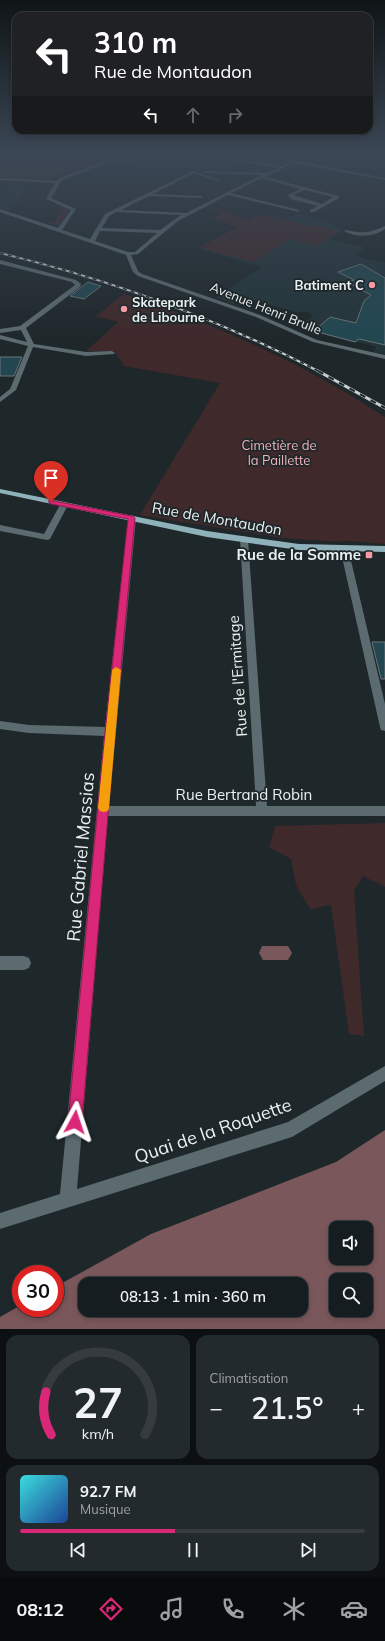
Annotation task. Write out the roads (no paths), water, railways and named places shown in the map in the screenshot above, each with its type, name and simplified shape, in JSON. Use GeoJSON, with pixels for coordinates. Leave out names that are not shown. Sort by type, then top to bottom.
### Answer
{"type":"FeatureCollection","features":[{"type":"Feature","properties":{"kind":"main road","name":"Rue de Montaudon"},"geometry":{"type":"LineString","coordinates":[[0,491],[207,534],[299,547],[385,549]]}},
{"type":"Feature","properties":{"kind":"street"},"geometry":{"type":"LineString","coordinates":[[18,216],[128,254],[136,253],[180,217]]}},
{"type":"Feature","properties":{"kind":"street"},"geometry":{"type":"LineString","coordinates":[[59,230],[69,216]]}},
{"type":"Feature","properties":{"kind":"street"},"geometry":{"type":"LineString","coordinates":[[92,241],[106,216]]}},
{"type":"Feature","properties":{"kind":"street"},"geometry":{"type":"LineString","coordinates":[[346,231],[358,234],[371,234],[385,227]]}},
{"type":"Feature","properties":{"kind":"street"},"geometry":{"type":"LineString","coordinates":[[99,229],[162,232]]}},
{"type":"Feature","properties":{"kind":"street","name":"Avenue Henri Brulle"},"geometry":{"type":"LineString","coordinates":[[128,254],[136,272],[140,275],[258,316],[315,341],[385,357]]}},
{"type":"Feature","properties":{"kind":"street"},"geometry":{"type":"LineString","coordinates":[[0,262],[74,281],[78,284],[78,286],[22,328],[0,331]]}},
{"type":"Feature","properties":{"kind":"street"},"geometry":{"type":"LineString","coordinates":[[0,400],[13,390],[31,345],[25,330],[22,328]]}},
{"type":"Feature","properties":{"kind":"street"},"geometry":{"type":"LineString","coordinates":[[0,337],[31,345],[86,354],[112,353]]}},
{"type":"Feature","properties":{"kind":"street"},"geometry":{"type":"LineString","coordinates":[[0,528],[47,538],[64,505]]}},
{"type":"Feature","properties":{"kind":"street","name":"Rue Gabriel Massias"},"geometry":{"type":"LineString","coordinates":[[68,1200],[110,732],[132,518]]}},
{"type":"Feature","properties":{"kind":"street","name":"Rue de l'Ermitage"},"geometry":{"type":"LineString","coordinates":[[244,539],[262,811]]}},
{"type":"Feature","properties":{"kind":"street"},"geometry":{"type":"LineString","coordinates":[[344,548],[385,727]]}},
{"type":"Feature","properties":{"kind":"street"},"geometry":{"type":"LineString","coordinates":[[0,725],[29,729],[110,732]]}},
{"type":"Feature","properties":{"kind":"street","name":"Rue Bertrand Robin"},"geometry":{"type":"LineString","coordinates":[[104,811],[385,811]]}},
{"type":"Feature","properties":{"kind":"street"},"geometry":{"type":"LineString","coordinates":[[0,963],[24,963]]}},
{"type":"Feature","properties":{"kind":"street","name":"Quai de la Roquette"},"geometry":{"type":"LineString","coordinates":[[0,1222],[292,1129],[385,1073]]}},
{"type":"Feature","properties":{"kind":"railway"},"geometry":{"type":"LineString","coordinates":[[0,253],[83,276],[164,303],[243,335],[318,371]]}},
{"type":"Feature","properties":{"kind":"railway"},"geometry":{"type":"LineString","coordinates":[[318,371],[385,408]]}},
{"type":"Feature","properties":{"kind":"place","name":"Batiment C"},"geometry":{"type":"Point","coordinates":[372,285]}},
{"type":"Feature","properties":{"kind":"place","name":"Skatepark de Libourne"},"geometry":{"type":"Point","coordinates":[124,309]}},
{"type":"Feature","properties":{"kind":"place","name":"Rue de la Somme"},"geometry":{"type":"Point","coordinates":[369,555]}},
{"type":"Feature","properties":{"kind":"park label","name":"Cimetière de la Paillette"},"geometry":{"type":"Point","coordinates":[279,452]}}]}
